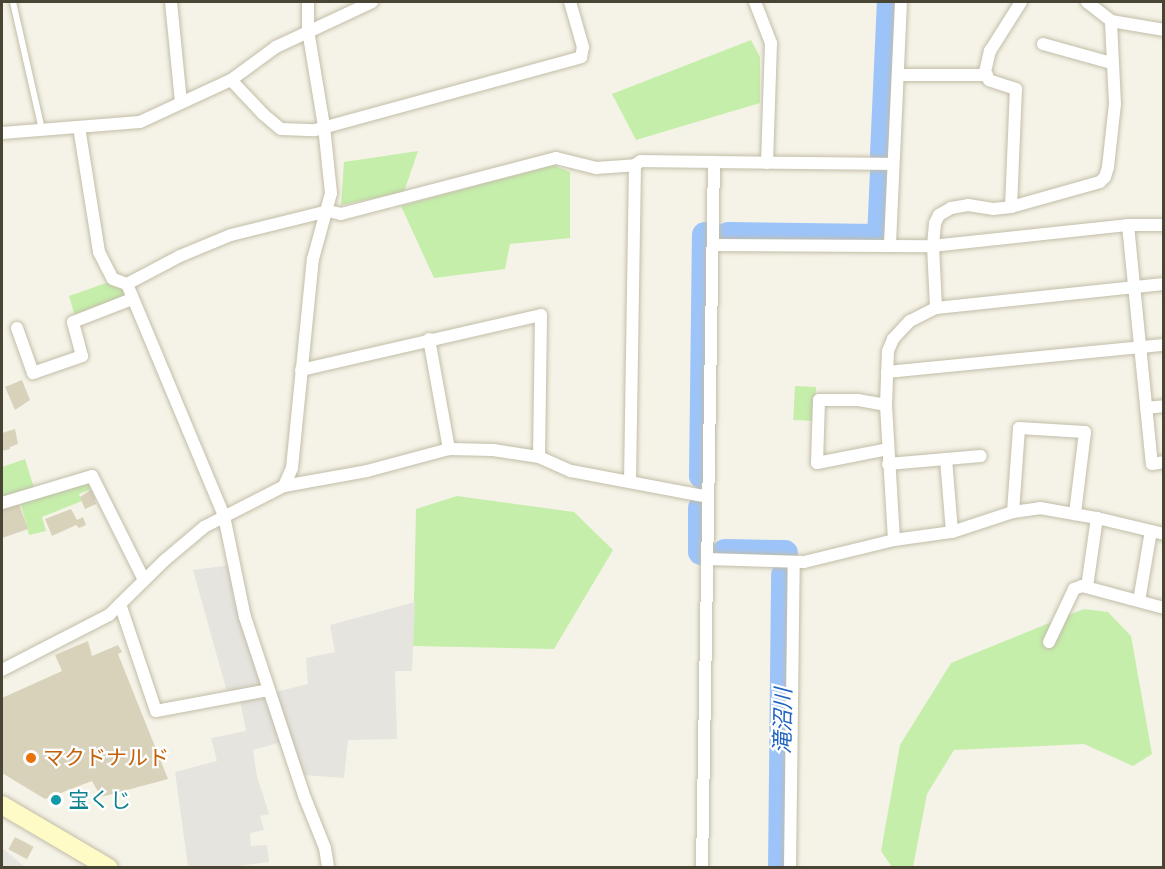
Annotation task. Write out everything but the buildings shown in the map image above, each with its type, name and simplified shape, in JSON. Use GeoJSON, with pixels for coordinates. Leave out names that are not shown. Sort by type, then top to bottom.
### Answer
{"type":"FeatureCollection","features":[{"type":"Feature","properties":{"kind":"main road"},"geometry":{"type":"LineString","coordinates":[[2,805],[109,867]]}},
{"type":"Feature","properties":{"kind":"street"},"geometry":{"type":"LineString","coordinates":[[171,2],[181,103]]}},
{"type":"Feature","properties":{"kind":"street"},"geometry":{"type":"LineString","coordinates":[[284,486],[292,468],[313,259],[328,211],[331,193],[324,126],[308,30],[308,2]]}},
{"type":"Feature","properties":{"kind":"street"},"geometry":{"type":"LineString","coordinates":[[2,134],[140,122],[231,80],[276,47],[308,30],[372,2]]}},
{"type":"Feature","properties":{"kind":"street"},"geometry":{"type":"LineString","coordinates":[[231,80],[263,114],[282,129],[315,130],[581,57],[583,48],[570,2]]}},
{"type":"Feature","properties":{"kind":"street"},"geometry":{"type":"LineString","coordinates":[[755,2],[771,43],[768,163]]}},
{"type":"Feature","properties":{"kind":"street"},"geometry":{"type":"LineString","coordinates":[[890,244],[901,2]]}},
{"type":"Feature","properties":{"kind":"street"},"geometry":{"type":"LineString","coordinates":[[1011,207],[1016,89],[989,80],[985,72],[990,51],[1021,2]]}},
{"type":"Feature","properties":{"kind":"street"},"geometry":{"type":"LineString","coordinates":[[1087,2],[1111,21],[1164,30]]}},
{"type":"Feature","properties":{"kind":"street"},"geometry":{"type":"LineString","coordinates":[[936,308],[933,246],[935,223],[939,215],[951,208],[968,205],[993,209],[1011,207],[1100,182],[1105,177],[1115,104],[1111,63],[1111,21]]}},
{"type":"Feature","properties":{"kind":"street"},"geometry":{"type":"LineString","coordinates":[[1043,45],[1111,63]]}},
{"type":"Feature","properties":{"kind":"street"},"geometry":{"type":"LineString","coordinates":[[898,75],[987,75]]}},
{"type":"Feature","properties":{"kind":"street"},"geometry":{"type":"LineString","coordinates":[[79,127],[99,252],[113,279],[127,284],[180,256],[231,235],[328,211],[341,214],[556,158],[596,168],[635,165],[641,161],[893,164]]}},
{"type":"Feature","properties":{"kind":"street"},"geometry":{"type":"LineString","coordinates":[[702,867],[714,162]]}},
{"type":"Feature","properties":{"kind":"street"},"geometry":{"type":"LineString","coordinates":[[630,482],[635,165]]}},
{"type":"Feature","properties":{"kind":"street"},"geometry":{"type":"LineString","coordinates":[[713,245],[890,244],[933,246],[1128,225],[1164,225]]}},
{"type":"Feature","properties":{"kind":"street"},"geometry":{"type":"LineString","coordinates":[[1128,225],[1152,464],[1164,462]]}},
{"type":"Feature","properties":{"kind":"street"},"geometry":{"type":"LineString","coordinates":[[127,284],[224,516],[245,617],[268,690],[325,848],[328,867]]}},
{"type":"Feature","properties":{"kind":"street"},"geometry":{"type":"LineString","coordinates":[[894,540],[886,405],[888,351],[893,339],[910,321],[936,308],[1164,284]]}},
{"type":"Feature","properties":{"kind":"street"},"geometry":{"type":"LineString","coordinates":[[17,328],[33,373],[82,356],[73,322],[132,299]]}},
{"type":"Feature","properties":{"kind":"street"},"geometry":{"type":"LineString","coordinates":[[301,370],[540,315],[539,457]]}},
{"type":"Feature","properties":{"kind":"street"},"geometry":{"type":"LineString","coordinates":[[429,339],[449,448]]}},
{"type":"Feature","properties":{"kind":"street"},"geometry":{"type":"LineString","coordinates":[[887,372],[1164,345]]}},
{"type":"Feature","properties":{"kind":"street"},"geometry":{"type":"LineString","coordinates":[[886,405],[857,400],[819,400],[817,463],[888,449]]}},
{"type":"Feature","properties":{"kind":"street"},"geometry":{"type":"LineString","coordinates":[[1146,408],[1164,406]]}},
{"type":"Feature","properties":{"kind":"street"},"geometry":{"type":"LineString","coordinates":[[1013,512],[1019,428],[1085,432],[1075,514]]}},
{"type":"Feature","properties":{"kind":"street"},"geometry":{"type":"LineString","coordinates":[[2,670],[109,615],[204,526],[284,486],[367,471],[449,448],[493,450],[539,457],[571,471],[708,496]]}},
{"type":"Feature","properties":{"kind":"street"},"geometry":{"type":"LineString","coordinates":[[888,465],[981,456]]}},
{"type":"Feature","properties":{"kind":"street"},"geometry":{"type":"LineString","coordinates":[[946,459],[952,532]]}},
{"type":"Feature","properties":{"kind":"street"},"geometry":{"type":"LineString","coordinates":[[2,503],[92,476],[144,580]]}},
{"type":"Feature","properties":{"kind":"street"},"geometry":{"type":"LineString","coordinates":[[707,559],[804,562],[894,540],[952,532],[1013,512],[1040,508],[1097,518],[1157,533],[1139,601]]}},
{"type":"Feature","properties":{"kind":"street"},"geometry":{"type":"LineString","coordinates":[[1087,587],[1097,518]]}},
{"type":"Feature","properties":{"kind":"street"},"geometry":{"type":"LineString","coordinates":[[790,867],[794,562]]}},
{"type":"Feature","properties":{"kind":"street"},"geometry":{"type":"LineString","coordinates":[[1049,642],[1074,589],[1087,587],[1164,608]]}},
{"type":"Feature","properties":{"kind":"street"},"geometry":{"type":"LineString","coordinates":[[120,604],[156,711],[268,690]]}},
{"type":"Feature","properties":{"kind":"lane"},"geometry":{"type":"LineString","coordinates":[[13,2],[42,130]]}},
{"type":"Feature","properties":{"kind":"green space"},"geometry":{"type":"Polygon","coordinates":[[[751,40],[760,57],[760,103],[636,140],[612,94],[751,40]]]}},
{"type":"Feature","properties":{"kind":"green space"},"geometry":{"type":"Polygon","coordinates":[[[418,151],[404,192],[341,205],[344,162],[418,151]]]}},
{"type":"Feature","properties":{"kind":"green space"},"geometry":{"type":"Polygon","coordinates":[[[553,165],[570,172],[570,238],[510,244],[505,269],[434,278],[401,206],[553,165]]]}},
{"type":"Feature","properties":{"kind":"green space"},"geometry":{"type":"Polygon","coordinates":[[[109,282],[132,296],[76,320],[69,296],[109,282]]]}},
{"type":"Feature","properties":{"kind":"green space"},"geometry":{"type":"Polygon","coordinates":[[[795,386],[816,387],[814,421],[793,420],[795,386]]]}},
{"type":"Feature","properties":{"kind":"green space"},"geometry":{"type":"Polygon","coordinates":[[[25,459],[34,488],[7,497],[2,496],[2,467],[25,459]]]}},
{"type":"Feature","properties":{"kind":"green space"},"geometry":{"type":"Polygon","coordinates":[[[88,477],[92,489],[79,494],[82,501],[42,517],[46,531],[29,535],[19,498],[88,477]]]}},
{"type":"Feature","properties":{"kind":"green space"},"geometry":{"type":"Polygon","coordinates":[[[457,496],[574,512],[613,550],[554,649],[413,646],[416,509],[457,496]]]}},
{"type":"Feature","properties":{"kind":"green space"},"geometry":{"type":"Polygon","coordinates":[[[1084,609],[1108,612],[1131,636],[1152,754],[1133,766],[1084,744],[954,750],[927,794],[913,867],[892,867],[881,851],[900,745],[951,663],[1084,609]]]}},
{"type":"Feature","properties":{"kind":"shaded area"},"geometry":{"type":"Polygon","coordinates":[[[230,565],[233,596],[267,694],[308,684],[306,658],[335,652],[330,625],[415,602],[412,671],[395,671],[397,739],[348,740],[344,778],[303,775],[289,740],[253,750],[257,776],[269,814],[260,816],[264,830],[250,833],[251,846],[267,845],[269,862],[230,867],[188,867],[175,772],[217,761],[211,738],[246,731],[238,691],[227,692],[193,570],[230,565]]]}},
{"type":"Feature","properties":{"kind":"shaded area"},"geometry":{"type":"Polygon","coordinates":[[[2,848],[25,867],[2,867],[2,848]]]}},
{"type":"Feature","properties":{"kind":"waterway"},"geometry":{"type":"LineString","coordinates":[[883,154],[890,2]]}},
{"type":"Feature","properties":{"kind":"waterway"},"geometry":{"type":"LineString","coordinates":[[728,235],[880,237],[883,172]]}},
{"type":"Feature","properties":{"kind":"waterway"},"geometry":{"type":"LineString","coordinates":[[702,476],[705,235]]}},
{"type":"Feature","properties":{"kind":"waterway"},"geometry":{"type":"LineString","coordinates":[[701,508],[701,552]]}},
{"type":"Feature","properties":{"kind":"waterway"},"geometry":{"type":"LineString","coordinates":[[725,552],[785,553]]}},
{"type":"Feature","properties":{"kind":"waterway","name":"滝沼川"},"geometry":{"type":"LineString","coordinates":[[781,868],[784,575]]}},
{"type":"Feature","properties":{"kind":"place","name":"マクドナルド"},"geometry":{"type":"Point","coordinates":[31,758]}},
{"type":"Feature","properties":{"kind":"place","name":"宝くじ"},"geometry":{"type":"Point","coordinates":[56,800]}}]}
